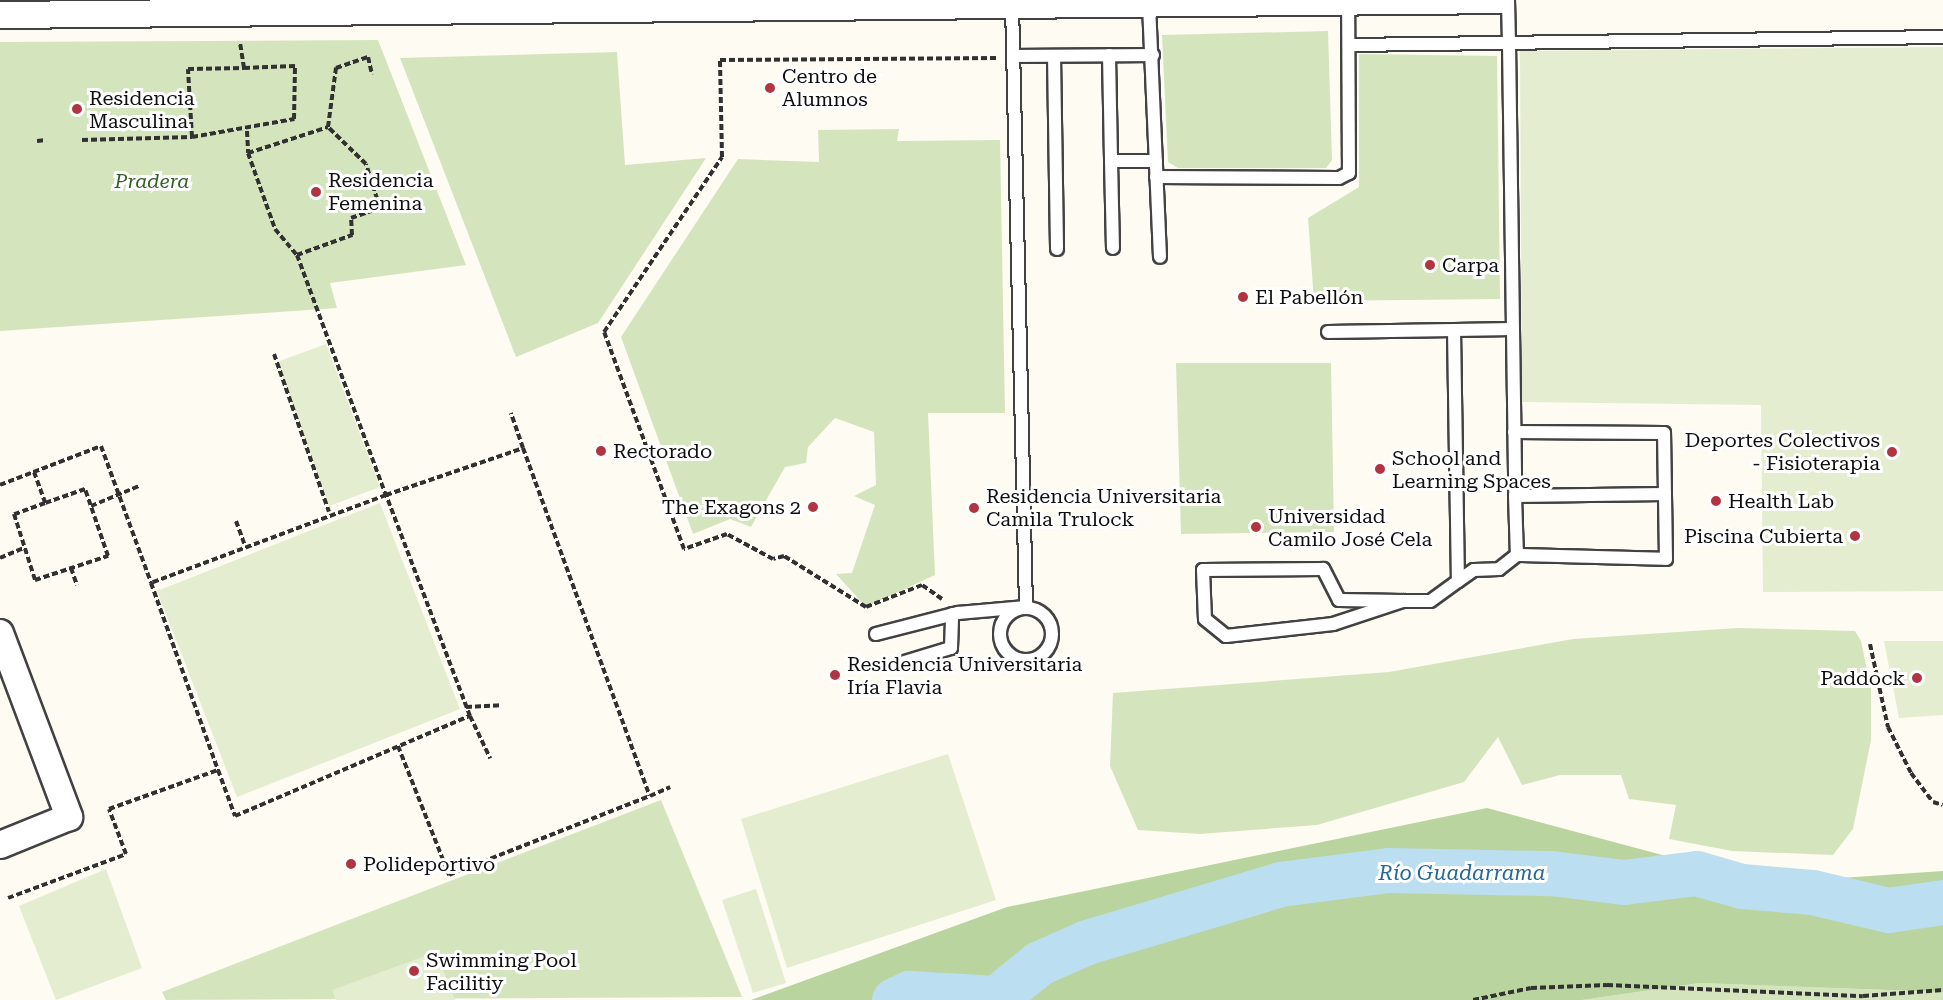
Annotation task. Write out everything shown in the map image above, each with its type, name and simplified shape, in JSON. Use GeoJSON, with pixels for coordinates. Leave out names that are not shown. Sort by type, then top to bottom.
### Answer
{"type":"FeatureCollection","features":[{"type":"Feature","properties":{"kind":"street"},"geometry":{"type":"LineString","coordinates":[[0,15],[1501,0]]}},
{"type":"Feature","properties":{"kind":"street"},"geometry":{"type":"LineString","coordinates":[[0,633],[69,817],[0,845]]}},
{"type":"Feature","properties":{"kind":"lane"},"geometry":{"type":"LineString","coordinates":[[1508,0],[1517,555]]}},
{"type":"Feature","properties":{"kind":"lane"},"geometry":{"type":"LineString","coordinates":[[1156,177],[1339,178],[1349,173],[1348,2]]}},
{"type":"Feature","properties":{"kind":"lane"},"geometry":{"type":"LineString","coordinates":[[1149,4],[1160,257]]}},
{"type":"Feature","properties":{"kind":"lane"},"geometry":{"type":"LineString","coordinates":[[1012,6],[1016,56],[1026,607]]}},
{"type":"Feature","properties":{"kind":"lane"},"geometry":{"type":"LineString","coordinates":[[1349,45],[1943,37]]}},
{"type":"Feature","properties":{"kind":"lane"},"geometry":{"type":"LineString","coordinates":[[1109,55],[1113,248]]}},
{"type":"Feature","properties":{"kind":"lane"},"geometry":{"type":"LineString","coordinates":[[1016,56],[1153,55]]}},
{"type":"Feature","properties":{"kind":"lane"},"geometry":{"type":"LineString","coordinates":[[1054,56],[1057,249]]}},
{"type":"Feature","properties":{"kind":"lane"},"geometry":{"type":"LineString","coordinates":[[1111,161],[1156,161]]}},
{"type":"Feature","properties":{"kind":"lane"},"geometry":{"type":"LineString","coordinates":[[1328,332],[1513,329]]}},
{"type":"Feature","properties":{"kind":"lane"},"geometry":{"type":"LineString","coordinates":[[1454,330],[1458,581]]}},
{"type":"Feature","properties":{"kind":"lane"},"geometry":{"type":"LineString","coordinates":[[1403,601],[1333,624],[1226,636],[1205,619],[1203,570],[1323,569],[1339,600],[1430,601],[1474,570],[1499,569],[1517,555],[1666,559],[1664,433],[1514,432]]}},
{"type":"Feature","properties":{"kind":"lane"},"geometry":{"type":"LineString","coordinates":[[1515,496],[1665,494]]}},
{"type":"Feature","properties":{"kind":"lane"},"geometry":{"type":"LineString","coordinates":[[876,634],[952,614],[1026,607],[1048,619],[1053,635],[1040,657],[1023,660],[1002,645],[1000,628],[1009,613],[1026,607]]}},
{"type":"Feature","properties":{"kind":"lane"},"geometry":{"type":"LineString","coordinates":[[898,664],[951,648],[952,614]]}},
{"type":"Feature","properties":{"kind":"path"},"geometry":{"type":"LineString","coordinates":[[240,42],[244,68]]}},
{"type":"Feature","properties":{"kind":"path"},"geometry":{"type":"LineString","coordinates":[[946,602],[922,585],[866,607],[784,556],[773,559],[727,534],[684,549],[604,332],[723,157],[720,60],[1016,56]]}},
{"type":"Feature","properties":{"kind":"path"},"geometry":{"type":"LineString","coordinates":[[328,127],[336,68],[368,57],[372,75]]}},
{"type":"Feature","properties":{"kind":"path"},"geometry":{"type":"LineString","coordinates":[[82,140],[192,137],[247,131],[294,119],[295,66],[188,69],[192,137]]}},
{"type":"Feature","properties":{"kind":"path"},"geometry":{"type":"LineString","coordinates":[[248,153],[328,127]]}},
{"type":"Feature","properties":{"kind":"path"},"geometry":{"type":"LineString","coordinates":[[297,255],[352,235],[351,218],[380,208],[366,164],[328,127]]}},
{"type":"Feature","properties":{"kind":"path"},"geometry":{"type":"LineString","coordinates":[[247,131],[248,153],[274,229],[297,255],[466,707],[490,758]]}},
{"type":"Feature","properties":{"kind":"path"},"geometry":{"type":"LineString","coordinates":[[37,141],[46,140]]}},
{"type":"Feature","properties":{"kind":"path"},"geometry":{"type":"LineString","coordinates":[[274,354],[329,512]]}},
{"type":"Feature","properties":{"kind":"path"},"geometry":{"type":"LineString","coordinates":[[511,413],[650,796]]}},
{"type":"Feature","properties":{"kind":"path"},"geometry":{"type":"LineString","coordinates":[[0,485],[101,446],[235,816],[470,716]]}},
{"type":"Feature","properties":{"kind":"path"},"geometry":{"type":"LineString","coordinates":[[151,583],[329,512],[523,448]]}},
{"type":"Feature","properties":{"kind":"path"},"geometry":{"type":"LineString","coordinates":[[34,472],[45,503]]}},
{"type":"Feature","properties":{"kind":"path"},"geometry":{"type":"LineString","coordinates":[[91,506],[139,486]]}},
{"type":"Feature","properties":{"kind":"path"},"geometry":{"type":"LineString","coordinates":[[85,489],[91,506],[108,556],[35,580],[14,514],[85,489]]}},
{"type":"Feature","properties":{"kind":"path"},"geometry":{"type":"LineString","coordinates":[[236,521],[245,546]]}},
{"type":"Feature","properties":{"kind":"path"},"geometry":{"type":"LineString","coordinates":[[0,558],[24,548]]}},
{"type":"Feature","properties":{"kind":"path"},"geometry":{"type":"LineString","coordinates":[[71,568],[77,585]]}},
{"type":"Feature","properties":{"kind":"path"},"geometry":{"type":"LineString","coordinates":[[1870,644],[1888,727],[1911,773],[1933,802],[1943,805]]}},
{"type":"Feature","properties":{"kind":"path"},"geometry":{"type":"LineString","coordinates":[[466,707],[501,705]]}},
{"type":"Feature","properties":{"kind":"path"},"geometry":{"type":"LineString","coordinates":[[398,746],[449,874],[670,787]]}},
{"type":"Feature","properties":{"kind":"path"},"geometry":{"type":"LineString","coordinates":[[8,898],[126,854],[109,809],[219,770]]}},
{"type":"Feature","properties":{"kind":"path"},"geometry":{"type":"LineString","coordinates":[[1473,1000],[1531,988],[1607,985],[1863,996],[1943,990]]}},
{"type":"Feature","properties":{"kind":"green space"},"geometry":{"type":"Polygon","coordinates":[[[1328,31],[1332,160],[1326,168],[1178,168],[1168,162],[1162,35],[1328,31]]]}},
{"type":"Feature","properties":{"kind":"green space","name":"Pradera"},"geometry":{"type":"Polygon","coordinates":[[[378,40],[466,265],[330,283],[337,308],[0,331],[0,42],[378,40]]]}},
{"type":"Feature","properties":{"kind":"green space"},"geometry":{"type":"Polygon","coordinates":[[[1943,47],[1943,591],[1763,592],[1761,405],[1522,402],[1520,51],[1943,47]]]}},
{"type":"Feature","properties":{"kind":"green space"},"geometry":{"type":"Polygon","coordinates":[[[617,52],[625,165],[706,158],[598,323],[516,357],[400,58],[617,52]]]}},
{"type":"Feature","properties":{"kind":"green space"},"geometry":{"type":"Polygon","coordinates":[[[1359,54],[1497,56],[1500,299],[1314,301],[1308,218],[1359,187],[1359,54]]]}},
{"type":"Feature","properties":{"kind":"green space"},"geometry":{"type":"Polygon","coordinates":[[[899,129],[897,141],[1000,140],[1005,413],[928,413],[935,575],[866,607],[836,574],[852,573],[875,505],[854,496],[876,485],[874,432],[835,418],[808,447],[806,463],[785,467],[751,527],[730,519],[693,534],[621,337],[738,159],[819,162],[818,130],[899,129]]]}},
{"type":"Feature","properties":{"kind":"green space"},"geometry":{"type":"Polygon","coordinates":[[[326,344],[380,487],[329,506],[277,362],[326,344]]]}},
{"type":"Feature","properties":{"kind":"green space"},"geometry":{"type":"Polygon","coordinates":[[[1176,363],[1331,363],[1334,532],[1181,534],[1176,363]]]}},
{"type":"Feature","properties":{"kind":"green space"},"geometry":{"type":"Polygon","coordinates":[[[380,503],[460,709],[237,797],[157,591],[380,503]]]}},
{"type":"Feature","properties":{"kind":"green space"},"geometry":{"type":"Polygon","coordinates":[[[1737,628],[1855,631],[1861,641],[1871,689],[1871,740],[1853,829],[1833,855],[1732,851],[1669,839],[1676,805],[1629,799],[1621,775],[1560,775],[1522,785],[1498,737],[1464,782],[1317,825],[1200,834],[1138,830],[1110,766],[1113,693],[1389,672],[1573,639],[1737,628]]]}},
{"type":"Feature","properties":{"kind":"green space","name":"Paddock"},"geometry":{"type":"Polygon","coordinates":[[[1884,641],[1943,641],[1943,715],[1899,718],[1884,641]]]}},
{"type":"Feature","properties":{"kind":"green space"},"geometry":{"type":"Polygon","coordinates":[[[948,754],[996,900],[787,968],[741,819],[948,754]]]}},
{"type":"Feature","properties":{"kind":"green space"},"geometry":{"type":"Polygon","coordinates":[[[661,800],[742,997],[166,1000],[162,992],[661,800]]]}},
{"type":"Feature","properties":{"kind":"green space"},"geometry":{"type":"Polygon","coordinates":[[[1487,808],[1767,883],[1943,871],[1943,992],[1700,983],[1582,1000],[751,1000],[1007,907],[1487,808]]]}},
{"type":"Feature","properties":{"kind":"green space"},"geometry":{"type":"Polygon","coordinates":[[[106,869],[142,968],[56,1000],[19,906],[106,869]]]}},
{"type":"Feature","properties":{"kind":"green space"},"geometry":{"type":"Polygon","coordinates":[[[756,889],[786,983],[753,993],[722,900],[756,889]]]}},
{"type":"Feature","properties":{"kind":"green space","name":"Swimming Pool Facilitiy"},"geometry":{"type":"Polygon","coordinates":[[[436,952],[455,1000],[336,1000],[332,990],[436,952]]]}},
{"type":"Feature","properties":{"kind":"green space"},"geometry":{"type":"Polygon","coordinates":[[[1700,983],[1943,992],[1943,1000],[1582,1000],[1700,983]]]}},
{"type":"Feature","properties":{"kind":"waterway","name":"Río Guadarrama"},"geometry":{"type":"LineString","coordinates":[[894,1000],[909,993],[996,998],[1039,963],[1087,942],[1280,884],[1388,870],[1551,873],[1623,882],[1696,873],[1742,886],[1812,892],[1888,910],[1943,902]]}},
{"type":"Feature","properties":{"kind":"place","name":"Centro de Alumnos"},"geometry":{"type":"Point","coordinates":[770,88]}},
{"type":"Feature","properties":{"kind":"place","name":"Residencia Masculina"},"geometry":{"type":"Point","coordinates":[77,109]}},
{"type":"Feature","properties":{"kind":"place","name":"Residencia Femenina"},"geometry":{"type":"Point","coordinates":[316,192]}},
{"type":"Feature","properties":{"kind":"place","name":"Carpa"},"geometry":{"type":"Point","coordinates":[1430,265]}},
{"type":"Feature","properties":{"kind":"place","name":"El Pabellón"},"geometry":{"type":"Point","coordinates":[1243,297]}},
{"type":"Feature","properties":{"kind":"place","name":"Rectorado"},"geometry":{"type":"Point","coordinates":[601,451]}},
{"type":"Feature","properties":{"kind":"place","name":"Deportes Colectivos - Fisioterapia"},"geometry":{"type":"Point","coordinates":[1892,452]}},
{"type":"Feature","properties":{"kind":"place","name":"School and Learning Spaces"},"geometry":{"type":"Point","coordinates":[1380,469]}},
{"type":"Feature","properties":{"kind":"place","name":"Health Lab"},"geometry":{"type":"Point","coordinates":[1716,501]}},
{"type":"Feature","properties":{"kind":"place","name":"The Exagons 2"},"geometry":{"type":"Point","coordinates":[813,507]}},
{"type":"Feature","properties":{"kind":"place","name":"Residencia Universitaria Camila Trulock"},"geometry":{"type":"Point","coordinates":[974,508]}},
{"type":"Feature","properties":{"kind":"place","name":"Universidad Camilo José Cela"},"geometry":{"type":"Point","coordinates":[1256,527]}},
{"type":"Feature","properties":{"kind":"place","name":"Piscina Cubierta"},"geometry":{"type":"Point","coordinates":[1855,536]}},
{"type":"Feature","properties":{"kind":"place","name":"Residencia Universitaria Iría Flavia"},"geometry":{"type":"Point","coordinates":[835,675]}},
{"type":"Feature","properties":{"kind":"place","name":"Paddock"},"geometry":{"type":"Point","coordinates":[1917,678]}},
{"type":"Feature","properties":{"kind":"place","name":"Polideportivo"},"geometry":{"type":"Point","coordinates":[351,864]}},
{"type":"Feature","properties":{"kind":"place","name":"Swimming Pool Facilitiy"},"geometry":{"type":"Point","coordinates":[414,971]}}]}
